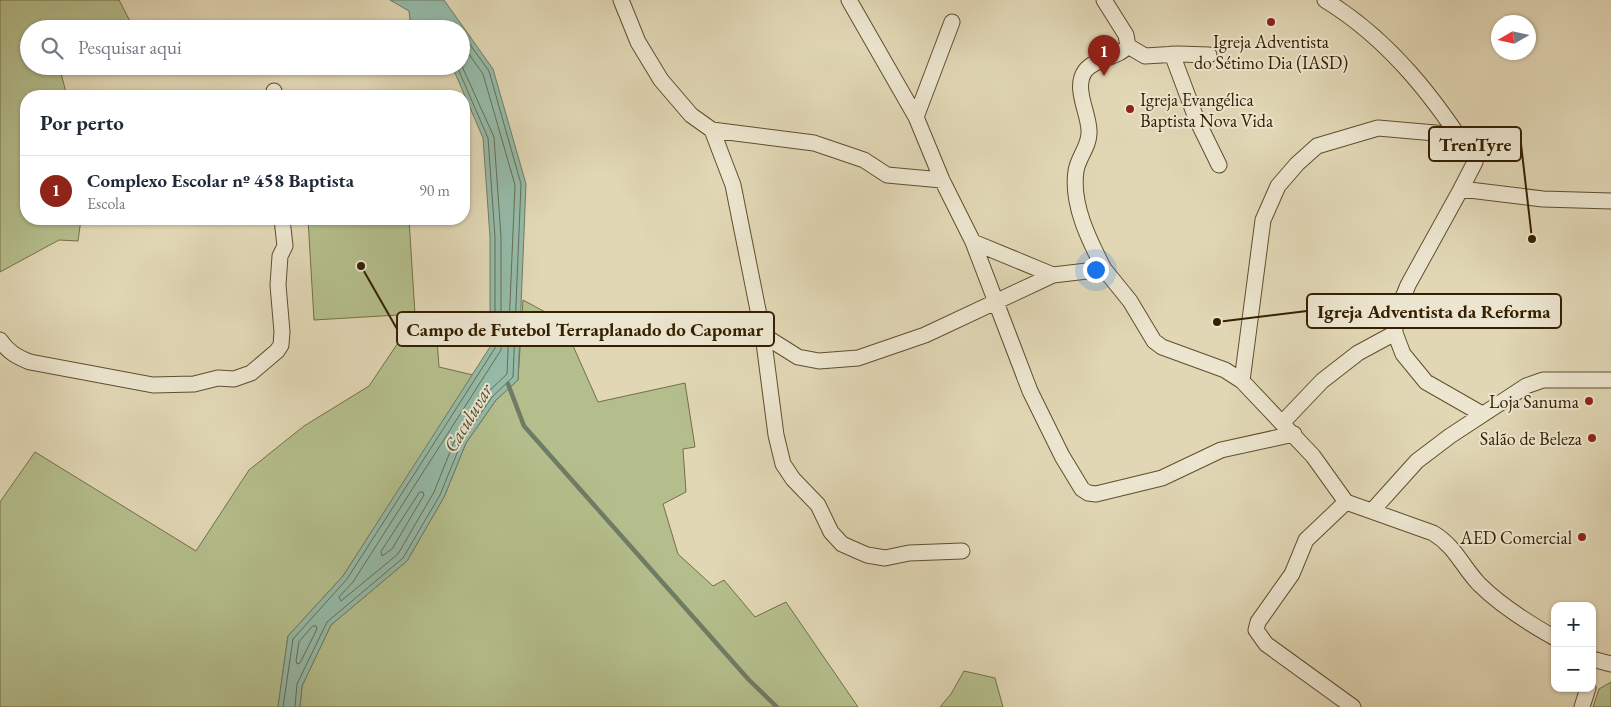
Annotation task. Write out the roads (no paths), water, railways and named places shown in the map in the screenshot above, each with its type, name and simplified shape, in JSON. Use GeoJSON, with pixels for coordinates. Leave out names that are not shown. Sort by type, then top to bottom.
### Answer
{"type":"FeatureCollection","features":[{"type":"Feature","properties":{"kind":"street"},"geometry":{"type":"LineString","coordinates":[[621,0],[638,42],[661,80],[691,115],[712,130],[814,143],[864,160],[887,175],[942,180]]}},
{"type":"Feature","properties":{"kind":"street"},"geometry":{"type":"LineString","coordinates":[[849,0],[916,118],[942,180],[973,242],[995,304],[1030,391],[1058,448],[1082,490],[1096,494],[1162,478],[1221,450],[1294,434]]}},
{"type":"Feature","properties":{"kind":"street"},"geometry":{"type":"LineString","coordinates":[[1104,0],[1126,35],[1128,46],[1145,56],[1172,54],[1208,55]]}},
{"type":"Feature","properties":{"kind":"street"},"geometry":{"type":"LineString","coordinates":[[1325,0],[1392,52],[1426,91],[1475,162],[1408,285],[1395,317],[1395,333],[1403,354],[1426,382],[1482,414]]}},
{"type":"Feature","properties":{"kind":"street"},"geometry":{"type":"LineString","coordinates":[[916,118],[952,22]]}},
{"type":"Feature","properties":{"kind":"street"},"geometry":{"type":"LineString","coordinates":[[1128,46],[1086,70],[1082,79],[1081,88],[1089,138],[1076,168],[1075,181],[1083,225],[1104,269],[1130,301],[1154,341],[1162,346],[1225,370],[1242,381],[1313,456],[1346,502],[1445,540],[1479,584],[1526,621],[1551,636]]}},
{"type":"Feature","properties":{"kind":"street"},"geometry":{"type":"LineString","coordinates":[[1172,54],[1196,118],[1219,165]]}},
{"type":"Feature","properties":{"kind":"street"},"geometry":{"type":"LineString","coordinates":[[1242,381],[1256,254],[1263,220],[1278,186],[1297,164],[1317,146],[1378,128],[1458,135]]}},
{"type":"Feature","properties":{"kind":"street"},"geometry":{"type":"LineString","coordinates":[[712,130],[733,185],[762,335],[776,435],[783,464],[793,479],[818,505],[831,532],[842,544],[867,554],[885,558],[909,553],[962,551]]}},
{"type":"Feature","properties":{"kind":"street"},"geometry":{"type":"LineString","coordinates":[[1461,190],[1543,198],[1611,201]]}},
{"type":"Feature","properties":{"kind":"street"},"geometry":{"type":"LineString","coordinates":[[0,340],[5,348],[17,357],[30,362],[153,385],[194,384],[218,378],[234,379],[247,375],[277,351],[281,345],[282,332],[278,285],[280,256],[285,246],[283,225]]}},
{"type":"Feature","properties":{"kind":"street"},"geometry":{"type":"LineString","coordinates":[[973,242],[1053,275]]}},
{"type":"Feature","properties":{"kind":"street"},"geometry":{"type":"LineString","coordinates":[[762,335],[798,357],[819,361],[858,358],[925,335],[995,304],[1053,275],[1104,269]]}},
{"type":"Feature","properties":{"kind":"street"},"geometry":{"type":"LineString","coordinates":[[1282,423],[1322,381],[1358,354],[1395,333]]}},
{"type":"Feature","properties":{"kind":"street"},"geometry":{"type":"LineString","coordinates":[[1372,511],[1417,461],[1482,414],[1526,386],[1543,380],[1611,380]]}},
{"type":"Feature","properties":{"kind":"street"},"geometry":{"type":"LineString","coordinates":[[1346,502],[1306,540],[1301,548],[1292,574],[1258,622],[1256,630],[1266,644],[1354,707]]}},
{"type":"Feature","properties":{"kind":"street"},"geometry":{"type":"LineString","coordinates":[[1596,664],[1611,664]]}},
{"type":"Feature","properties":{"kind":"street"},"geometry":{"type":"LineString","coordinates":[[1582,707],[1587,692]]}},
{"type":"Feature","properties":{"kind":"water"},"geometry":{"type":"Polygon","coordinates":[[[390,0],[444,0],[458,20],[410,20],[409,11],[390,0]]]}},
{"type":"Feature","properties":{"kind":"water","name":"Caculuvar"},"geometry":{"type":"Polygon","coordinates":[[[470,37],[493,69],[526,184],[518,380],[496,400],[466,443],[444,497],[407,561],[331,625],[302,686],[300,707],[278,707],[288,636],[343,576],[490,347],[490,237],[483,138],[470,108],[470,90],[462,90],[456,75],[470,75],[470,37]]]}},
{"type":"Feature","properties":{"kind":"waterway"},"geometry":{"type":"LineString","coordinates":[[508,384],[524,426],[749,680],[777,707]]}},
{"type":"Feature","properties":{"kind":"place","name":"Igreja Adventista do Sétimo Dia (IASD)"},"geometry":{"type":"Point","coordinates":[1271,22]}},
{"type":"Feature","properties":{"kind":"place","name":"Complexo Escolar nº 458 Baptista"},"geometry":{"type":"Point","coordinates":[1104,76]}},
{"type":"Feature","properties":{"kind":"place","name":"Igreja Evangélica Baptista Nova Vida"},"geometry":{"type":"Point","coordinates":[1130,109]}},
{"type":"Feature","properties":{"kind":"place","name":"TrenTyre"},"geometry":{"type":"Point","coordinates":[1532,239]}},
{"type":"Feature","properties":{"kind":"place","name":"Campo de Futebol Terraplanado do Capomar"},"geometry":{"type":"Point","coordinates":[361,266]}},
{"type":"Feature","properties":{"kind":"place","name":"Igreja Adventista da Reforma"},"geometry":{"type":"Point","coordinates":[1217,322]}},
{"type":"Feature","properties":{"kind":"place","name":"Loja Sanuma"},"geometry":{"type":"Point","coordinates":[1589,401]}},
{"type":"Feature","properties":{"kind":"place","name":"Salão de Beleza"},"geometry":{"type":"Point","coordinates":[1592,438]}},
{"type":"Feature","properties":{"kind":"place","name":"AED Comercial"},"geometry":{"type":"Point","coordinates":[1582,537]}}]}
